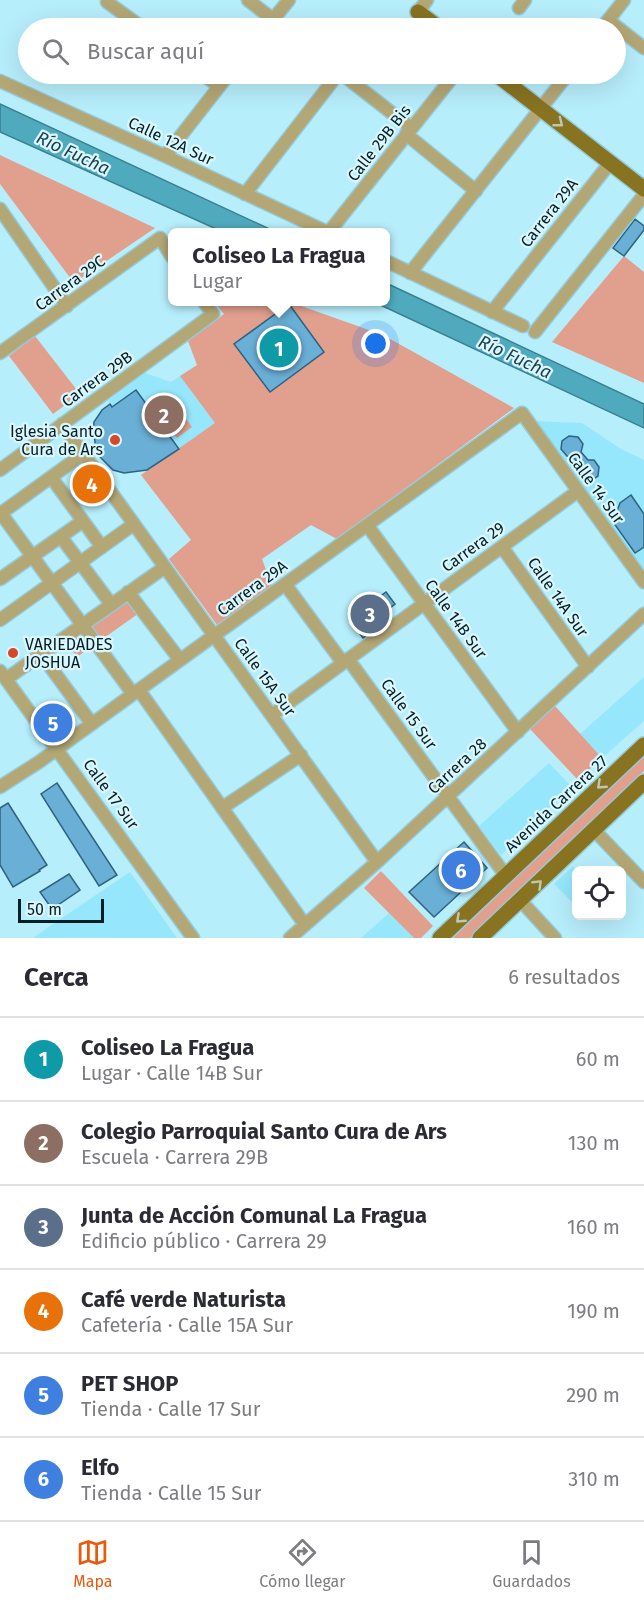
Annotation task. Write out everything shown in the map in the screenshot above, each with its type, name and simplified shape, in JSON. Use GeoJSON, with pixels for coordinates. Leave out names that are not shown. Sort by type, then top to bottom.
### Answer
{"type":"FeatureCollection","features":[{"type":"Feature","properties":{"kind":"main road"},"geometry":{"type":"LineString","coordinates":[[422,6],[431,18]]}},
{"type":"Feature","properties":{"kind":"main road"},"geometry":{"type":"LineString","coordinates":[[509,84],[644,189]]}},
{"type":"Feature","properties":{"kind":"main road","name":"Avenida Carrera 27"},"geometry":{"type":"LineString","coordinates":[[440,938],[644,745]]}},
{"type":"Feature","properties":{"kind":"main road"},"geometry":{"type":"LineString","coordinates":[[480,938],[644,782]]}},
{"type":"Feature","properties":{"kind":"street"},"geometry":{"type":"LineString","coordinates":[[248,0],[264,18]]}},
{"type":"Feature","properties":{"kind":"street"},"geometry":{"type":"LineString","coordinates":[[274,18],[289,0]]}},
{"type":"Feature","properties":{"kind":"street"},"geometry":{"type":"LineString","coordinates":[[610,18],[624,0]]}},
{"type":"Feature","properties":{"kind":"street"},"geometry":{"type":"LineString","coordinates":[[107,2],[129,18]]}},
{"type":"Feature","properties":{"kind":"street"},"geometry":{"type":"LineString","coordinates":[[626,37],[644,48]]}},
{"type":"Feature","properties":{"kind":"street","name":"Calle 12A Sur"},"geometry":{"type":"LineString","coordinates":[[0,81],[319,228]]}},
{"type":"Feature","properties":{"kind":"street"},"geometry":{"type":"LineString","coordinates":[[165,156],[219,86],[216,84]]}},
{"type":"Feature","properties":{"kind":"street"},"geometry":{"type":"LineString","coordinates":[[245,194],[332,84]]}},
{"type":"Feature","properties":{"kind":"street"},"geometry":{"type":"LineString","coordinates":[[352,84],[476,191]]}},
{"type":"Feature","properties":{"kind":"street","name":"Calle 29B Bis"},"geometry":{"type":"LineString","coordinates":[[331,228],[447,84]]}},
{"type":"Feature","properties":{"kind":"street"},"geometry":{"type":"LineString","coordinates":[[410,273],[560,84]]}},
{"type":"Feature","properties":{"kind":"street","name":"Carrera 29A"},"geometry":{"type":"LineString","coordinates":[[492,312],[610,163]]}},
{"type":"Feature","properties":{"kind":"street"},"geometry":{"type":"LineString","coordinates":[[535,332],[644,195]]}},
{"type":"Feature","properties":{"kind":"street"},"geometry":{"type":"LineString","coordinates":[[0,209],[67,306]]}},
{"type":"Feature","properties":{"kind":"street","name":"Carrera 29C"},"geometry":{"type":"LineString","coordinates":[[1,350],[67,306],[160,238],[168,251]]}},
{"type":"Feature","properties":{"kind":"street"},"geometry":{"type":"LineString","coordinates":[[390,263],[523,326]]}},
{"type":"Feature","properties":{"kind":"street","name":"Carrera 29B"},"geometry":{"type":"LineString","coordinates":[[0,470],[213,314],[207,306]]}},
{"type":"Feature","properties":{"kind":"street","name":"Carrera 29A"},"geometry":{"type":"LineString","coordinates":[[0,787],[92,724],[522,413]]}},
{"type":"Feature","properties":{"kind":"street","name":"Calle 14 Sur"},"geometry":{"type":"LineString","coordinates":[[522,413],[644,582]]}},
{"type":"Feature","properties":{"kind":"street","name":"Calle 15A Sur"},"geometry":{"type":"LineString","coordinates":[[62,424],[378,862]]}},
{"type":"Feature","properties":{"kind":"street"},"geometry":{"type":"LineString","coordinates":[[83,454],[0,513],[82,625],[136,692],[222,808],[305,926]]}},
{"type":"Feature","properties":{"kind":"street"},"geometry":{"type":"LineString","coordinates":[[51,477],[102,547]]}},
{"type":"Feature","properties":{"kind":"street","name":"Carrera 29"},"geometry":{"type":"LineString","coordinates":[[272,715],[578,492]]}},
{"type":"Feature","properties":{"kind":"street"},"geometry":{"type":"LineString","coordinates":[[2,574],[32,557],[83,521]]}},
{"type":"Feature","properties":{"kind":"street"},"geometry":{"type":"LineString","coordinates":[[0,620],[134,524]]}},
{"type":"Feature","properties":{"kind":"street","name":"Calle 14B Sur"},"geometry":{"type":"LineString","coordinates":[[367,525],[518,732]]}},
{"type":"Feature","properties":{"kind":"street"},"geometry":{"type":"LineString","coordinates":[[61,537],[111,604]]}},
{"type":"Feature","properties":{"kind":"street","name":"Calle 14A Sur"},"geometry":{"type":"LineString","coordinates":[[502,547],[588,667]]}},
{"type":"Feature","properties":{"kind":"street"},"geometry":{"type":"LineString","coordinates":[[3,675],[41,654],[165,567]]}},
{"type":"Feature","properties":{"kind":"street","name":"Calle 15 Sur"},"geometry":{"type":"LineString","coordinates":[[285,584],[346,661],[506,876]]}},
{"type":"Feature","properties":{"kind":"street"},"geometry":{"type":"LineString","coordinates":[[128,592],[180,660]]}},
{"type":"Feature","properties":{"kind":"street","name":"Carrera 28"},"geometry":{"type":"LineString","coordinates":[[290,938],[378,862],[644,614]]}},
{"type":"Feature","properties":{"kind":"street"},"geometry":{"type":"LineString","coordinates":[[41,654],[92,724]]}},
{"type":"Feature","properties":{"kind":"street","name":"Calle 17 Sur"},"geometry":{"type":"LineString","coordinates":[[3,675],[193,938]]}},
{"type":"Feature","properties":{"kind":"street"},"geometry":{"type":"LineString","coordinates":[[222,808],[300,755]]}},
{"type":"Feature","properties":{"kind":"street"},"geometry":{"type":"LineString","coordinates":[[594,830],[644,882]]}},
{"type":"Feature","properties":{"kind":"street"},"geometry":{"type":"LineString","coordinates":[[520,900],[555,938]]}},
{"type":"Feature","properties":{"kind":"shaded area"},"geometry":{"type":"Polygon","coordinates":[[[0,155],[155,228],[74,283],[0,184],[0,155]]]}},
{"type":"Feature","properties":{"kind":"shaded area"},"geometry":{"type":"Polygon","coordinates":[[[624,256],[644,272],[644,383],[552,342],[624,256]]]}},
{"type":"Feature","properties":{"kind":"shaded area"},"geometry":{"type":"Polygon","coordinates":[[[217,306],[301,306],[383,335],[514,408],[337,539],[311,525],[262,559],[272,586],[217,625],[169,559],[191,540],[141,475],[215,423],[180,376],[197,365],[188,341],[224,314],[217,306]]]}},
{"type":"Feature","properties":{"kind":"shaded area"},"geometry":{"type":"Polygon","coordinates":[[[35,336],[80,394],[53,414],[9,356],[35,336]]]}},
{"type":"Feature","properties":{"kind":"shaded area"},"geometry":{"type":"Polygon","coordinates":[[[145,373],[171,382],[180,376],[216,423],[154,466],[108,401],[145,373]]]}},
{"type":"Feature","properties":{"kind":"shaded area"},"geometry":{"type":"Polygon","coordinates":[[[168,395],[192,427],[177,438],[153,406],[168,395]]]}},
{"type":"Feature","properties":{"kind":"shaded area"},"geometry":{"type":"Polygon","coordinates":[[[533,421],[582,423],[621,449],[644,460],[644,572],[533,421]]]}},
{"type":"Feature","properties":{"kind":"shaded area"},"geometry":{"type":"Polygon","coordinates":[[[59,583],[87,621],[128,592],[142,611],[77,657],[63,638],[78,628],[59,583]]]}},
{"type":"Feature","properties":{"kind":"shaded area"},"geometry":{"type":"Polygon","coordinates":[[[644,677],[644,721],[602,758],[580,734],[644,677]]]}},
{"type":"Feature","properties":{"kind":"shaded area"},"geometry":{"type":"Polygon","coordinates":[[[555,706],[602,758],[578,780],[530,729],[555,706]]]}},
{"type":"Feature","properties":{"kind":"shaded area"},"geometry":{"type":"Polygon","coordinates":[[[644,756],[644,771],[470,938],[453,938],[644,756]]]}},
{"type":"Feature","properties":{"kind":"shaded area"},"geometry":{"type":"Polygon","coordinates":[[[549,763],[571,786],[501,855],[479,826],[549,763]]]}},
{"type":"Feature","properties":{"kind":"shaded area"},"geometry":{"type":"Polygon","coordinates":[[[572,867],[572,902],[554,884],[572,867]]]}},
{"type":"Feature","properties":{"kind":"shaded area"},"geometry":{"type":"Polygon","coordinates":[[[381,871],[433,926],[421,938],[414,938],[364,888],[381,871]]]}},
{"type":"Feature","properties":{"kind":"shaded area"},"geometry":{"type":"Polygon","coordinates":[[[130,872],[177,938],[33,938],[47,928],[130,872]]]}},
{"type":"Feature","properties":{"kind":"shaded area"},"geometry":{"type":"Polygon","coordinates":[[[389,913],[414,938],[361,938],[389,913]]]}},
{"type":"Feature","properties":{"kind":"water","name":"Río Fucha"},"geometry":{"type":"Polygon","coordinates":[[[0,104],[267,228],[214,228],[0,132],[0,104]]]}},
{"type":"Feature","properties":{"kind":"water","name":"Río Fucha"},"geometry":{"type":"Polygon","coordinates":[[[390,285],[644,404],[644,428],[383,306],[390,306],[390,285]]]}},
{"type":"Feature","properties":{"kind":"building"},"geometry":{"type":"Polygon","coordinates":[[[635,219],[644,226],[644,230],[624,256],[613,248],[635,219]]]}},
{"type":"Feature","properties":{"kind":"building"},"geometry":{"type":"Polygon","coordinates":[[[286,306],[290,306],[324,352],[270,392],[234,344],[286,306]]]}},
{"type":"Feature","properties":{"kind":"building"},"geometry":{"type":"Polygon","coordinates":[[[136,390],[179,449],[147,470],[124,473],[113,470],[97,454],[94,422],[102,410],[110,404],[112,407],[136,390]]]}},
{"type":"Feature","properties":{"kind":"building"},"geometry":{"type":"Polygon","coordinates":[[[569,436],[578,437],[583,444],[581,452],[588,460],[594,460],[599,467],[598,476],[592,480],[583,479],[577,471],[578,463],[561,449],[562,441],[569,436]]]}},
{"type":"Feature","properties":{"kind":"building"},"geometry":{"type":"Polygon","coordinates":[[[631,495],[644,514],[644,547],[635,553],[613,522],[620,503],[631,495]]]}},
{"type":"Feature","properties":{"kind":"building"},"geometry":{"type":"Polygon","coordinates":[[[386,592],[395,604],[369,625],[373,631],[363,638],[349,619],[386,592]]]}},
{"type":"Feature","properties":{"kind":"building"},"geometry":{"type":"Polygon","coordinates":[[[57,783],[117,875],[99,886],[41,794],[57,783]]]}},
{"type":"Feature","properties":{"kind":"building"},"geometry":{"type":"Polygon","coordinates":[[[8,803],[47,865],[13,887],[0,865],[0,808],[8,803]]]}},
{"type":"Feature","properties":{"kind":"building"},"geometry":{"type":"Polygon","coordinates":[[[464,842],[487,868],[434,917],[409,892],[464,842]]]}},
{"type":"Feature","properties":{"kind":"building"},"geometry":{"type":"Polygon","coordinates":[[[69,874],[80,890],[52,909],[40,892],[69,874]]]}},
{"type":"Feature","properties":{"kind":"place","name":"Coliseo La Fragua"},"geometry":{"type":"Point","coordinates":[279,348]}},
{"type":"Feature","properties":{"kind":"place","name":"Colegio Parroquial Santo Cura de Ars"},"geometry":{"type":"Point","coordinates":[164,415]}},
{"type":"Feature","properties":{"kind":"place","name":"Iglesia Santo Cura de Ars"},"geometry":{"type":"Point","coordinates":[115,440]}},
{"type":"Feature","properties":{"kind":"place","name":"Café verde Naturista"},"geometry":{"type":"Point","coordinates":[92,484]}},
{"type":"Feature","properties":{"kind":"place","name":"Junta de Acción Comunal La Fragua"},"geometry":{"type":"Point","coordinates":[370,614]}},
{"type":"Feature","properties":{"kind":"place","name":"VARIEDADES JOSHUA"},"geometry":{"type":"Point","coordinates":[13,653]}},
{"type":"Feature","properties":{"kind":"place","name":"PET SHOP"},"geometry":{"type":"Point","coordinates":[53,723]}},
{"type":"Feature","properties":{"kind":"place","name":"Elfo"},"geometry":{"type":"Point","coordinates":[461,870]}}]}
